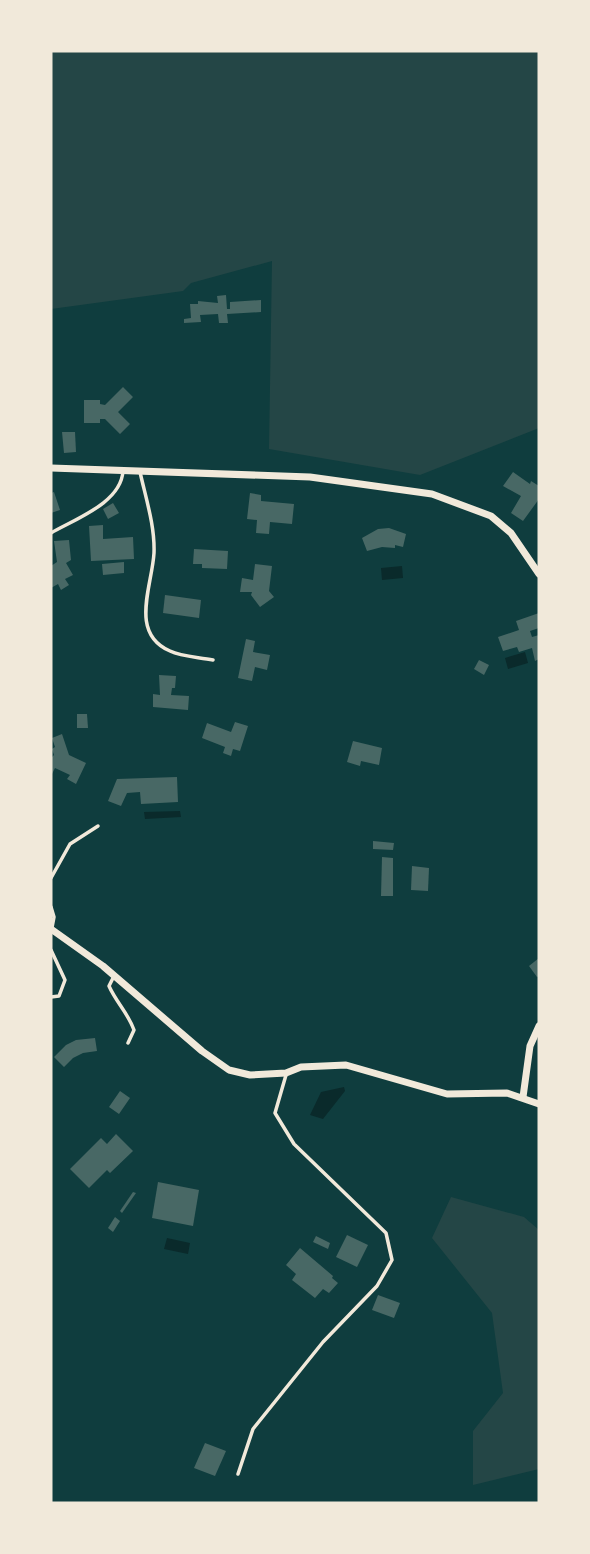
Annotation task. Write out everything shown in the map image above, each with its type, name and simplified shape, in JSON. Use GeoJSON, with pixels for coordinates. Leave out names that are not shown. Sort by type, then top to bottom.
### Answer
{"type":"FeatureCollection","features":[{"type":"Feature","properties":{"kind":"street"},"geometry":{"type":"LineString","coordinates":[[51,468],[310,477],[432,494],[491,516],[510,533],[539,574]]}},
{"type":"Feature","properties":{"kind":"street"},"geometry":{"type":"LineString","coordinates":[[51,931],[114,976],[201,1051],[229,1070],[250,1075],[286,1073],[301,1067],[346,1065],[447,1094],[508,1093],[539,1104]]}},
{"type":"Feature","properties":{"kind":"street"},"geometry":{"type":"LineString","coordinates":[[523,1097],[530,1046],[539,1026]]}},
{"type":"Feature","properties":{"kind":"lane"},"geometry":{"type":"LineString","coordinates":[[51,533],[95,508],[116,492],[123,470]]}},
{"type":"Feature","properties":{"kind":"lane"},"geometry":{"type":"LineString","coordinates":[[139,470],[154,533],[154,556],[145,624],[154,642],[172,652],[213,660]]}},
{"type":"Feature","properties":{"kind":"lane"},"geometry":{"type":"LineString","coordinates":[[51,878],[70,844],[98,826]]}},
{"type":"Feature","properties":{"kind":"lane"},"geometry":{"type":"LineString","coordinates":[[51,907],[54,917],[51,931]]}},
{"type":"Feature","properties":{"kind":"lane"},"geometry":{"type":"LineString","coordinates":[[51,950],[65,980],[59,996],[51,997]]}},
{"type":"Feature","properties":{"kind":"lane"},"geometry":{"type":"LineString","coordinates":[[114,976],[108,986],[116,1002],[128,1015],[134,1030],[128,1043]]}},
{"type":"Feature","properties":{"kind":"lane"},"geometry":{"type":"LineString","coordinates":[[238,1474],[253,1429],[323,1342],[377,1286],[392,1260],[386,1233],[294,1144],[275,1113],[286,1073]]}},
{"type":"Feature","properties":{"kind":"shaded area"},"geometry":{"type":"Polygon","coordinates":[[[51,51],[539,51],[539,428],[420,475],[269,449],[272,261],[191,283],[183,291],[51,309],[51,51]]]}},
{"type":"Feature","properties":{"kind":"shaded area"},"geometry":{"type":"Polygon","coordinates":[[[402,566],[403,578],[382,580],[381,568],[402,566]]]}},
{"type":"Feature","properties":{"kind":"shaded area"},"geometry":{"type":"Polygon","coordinates":[[[525,652],[528,663],[508,669],[505,658],[525,652]]]}},
{"type":"Feature","properties":{"kind":"shaded area"},"geometry":{"type":"Polygon","coordinates":[[[180,811],[181,817],[145,819],[144,812],[180,811]]]}},
{"type":"Feature","properties":{"kind":"shaded area"},"geometry":{"type":"Polygon","coordinates":[[[344,1087],[345,1091],[323,1119],[310,1115],[321,1092],[344,1087]]]}},
{"type":"Feature","properties":{"kind":"shaded area"},"geometry":{"type":"Polygon","coordinates":[[[451,1197],[524,1217],[539,1230],[539,1469],[473,1485],[473,1431],[503,1393],[492,1313],[432,1238],[451,1197]]]}},
{"type":"Feature","properties":{"kind":"shaded area"},"geometry":{"type":"Polygon","coordinates":[[[167,1238],[190,1243],[188,1254],[164,1249],[167,1238]]]}},
{"type":"Feature","properties":{"kind":"building"},"geometry":{"type":"Polygon","coordinates":[[[226,295],[227,309],[230,309],[230,302],[261,300],[261,312],[227,314],[228,323],[219,323],[218,314],[200,315],[201,322],[184,323],[184,319],[191,318],[190,304],[198,304],[198,301],[218,303],[217,296],[226,295]]]}},
{"type":"Feature","properties":{"kind":"building"},"geometry":{"type":"Polygon","coordinates":[[[123,387],[133,397],[118,412],[130,424],[120,434],[105,419],[100,419],[100,423],[84,423],[84,400],[100,400],[100,404],[105,405],[123,387]]]}},
{"type":"Feature","properties":{"kind":"building"},"geometry":{"type":"Polygon","coordinates":[[[62,432],[75,432],[76,452],[64,453],[62,432]]]}},
{"type":"Feature","properties":{"kind":"building"},"geometry":{"type":"Polygon","coordinates":[[[513,472],[530,484],[531,481],[539,486],[539,499],[523,521],[511,513],[521,496],[503,486],[513,472]]]}},
{"type":"Feature","properties":{"kind":"building"},"geometry":{"type":"Polygon","coordinates":[[[54,492],[60,510],[51,513],[51,493],[54,492]]]}},
{"type":"Feature","properties":{"kind":"building"},"geometry":{"type":"Polygon","coordinates":[[[250,493],[261,495],[261,501],[294,504],[292,524],[270,522],[269,534],[256,533],[257,520],[247,519],[250,493]]]}},
{"type":"Feature","properties":{"kind":"building"},"geometry":{"type":"Polygon","coordinates":[[[113,503],[119,513],[108,519],[103,509],[113,503]]]}},
{"type":"Feature","properties":{"kind":"building"},"geometry":{"type":"Polygon","coordinates":[[[103,525],[103,539],[133,537],[134,559],[91,561],[89,526],[103,525]]]}},
{"type":"Feature","properties":{"kind":"building"},"geometry":{"type":"Polygon","coordinates":[[[389,528],[406,534],[403,547],[395,545],[395,548],[382,547],[367,551],[362,538],[378,529],[389,528]]]}},
{"type":"Feature","properties":{"kind":"building"},"geometry":{"type":"Polygon","coordinates":[[[69,540],[71,560],[66,563],[73,575],[65,579],[69,585],[61,590],[58,584],[51,588],[51,566],[57,562],[54,541],[69,540]]]}},
{"type":"Feature","properties":{"kind":"building"},"geometry":{"type":"Polygon","coordinates":[[[194,549],[228,551],[227,569],[202,568],[202,564],[193,564],[194,549]]]}},
{"type":"Feature","properties":{"kind":"building"},"geometry":{"type":"Polygon","coordinates":[[[124,562],[124,573],[103,575],[102,564],[124,562]]]}},
{"type":"Feature","properties":{"kind":"building"},"geometry":{"type":"Polygon","coordinates":[[[255,564],[272,566],[269,591],[274,597],[260,607],[251,595],[252,592],[240,592],[242,578],[253,580],[255,564]]]}},
{"type":"Feature","properties":{"kind":"building"},"geometry":{"type":"Polygon","coordinates":[[[165,595],[201,600],[199,618],[163,613],[165,595]]]}},
{"type":"Feature","properties":{"kind":"building"},"geometry":{"type":"Polygon","coordinates":[[[539,613],[539,628],[530,631],[532,637],[539,635],[539,659],[535,661],[532,648],[519,652],[517,647],[503,651],[498,637],[519,630],[516,621],[539,613]]]}},
{"type":"Feature","properties":{"kind":"building"},"geometry":{"type":"Polygon","coordinates":[[[246,639],[255,641],[253,652],[270,655],[267,670],[255,667],[252,681],[238,678],[246,639]]]}},
{"type":"Feature","properties":{"kind":"building"},"geometry":{"type":"Polygon","coordinates":[[[479,660],[489,665],[484,675],[474,669],[479,660]]]}},
{"type":"Feature","properties":{"kind":"building"},"geometry":{"type":"Polygon","coordinates":[[[159,675],[176,676],[171,695],[189,696],[188,710],[153,707],[153,694],[160,695],[159,675]]]}},
{"type":"Feature","properties":{"kind":"building"},"geometry":{"type":"Polygon","coordinates":[[[77,714],[87,714],[88,728],[77,728],[77,714]]]}},
{"type":"Feature","properties":{"kind":"building"},"geometry":{"type":"Polygon","coordinates":[[[235,722],[248,726],[240,751],[233,749],[231,756],[223,753],[225,747],[202,738],[207,723],[231,732],[235,722]]]}},
{"type":"Feature","properties":{"kind":"building"},"geometry":{"type":"Polygon","coordinates":[[[62,734],[69,755],[86,763],[76,784],[67,779],[70,775],[55,768],[51,776],[51,758],[54,755],[52,749],[55,747],[52,738],[62,734]]]}},
{"type":"Feature","properties":{"kind":"building"},"geometry":{"type":"Polygon","coordinates":[[[353,741],[382,748],[379,765],[361,761],[360,766],[347,762],[353,741]]]}},
{"type":"Feature","properties":{"kind":"building"},"geometry":{"type":"Polygon","coordinates":[[[177,777],[178,802],[141,804],[140,792],[127,793],[121,806],[108,801],[117,779],[177,777]]]}},
{"type":"Feature","properties":{"kind":"building"},"geometry":{"type":"Polygon","coordinates":[[[373,841],[394,843],[393,850],[373,849],[373,841]]]}},
{"type":"Feature","properties":{"kind":"building"},"geometry":{"type":"Polygon","coordinates":[[[382,857],[393,858],[393,896],[381,896],[382,857]]]}},
{"type":"Feature","properties":{"kind":"building"},"geometry":{"type":"Polygon","coordinates":[[[412,866],[429,868],[428,891],[411,890],[412,866]]]}},
{"type":"Feature","properties":{"kind":"building"},"geometry":{"type":"Polygon","coordinates":[[[539,958],[539,976],[537,977],[529,966],[539,958]]]}},
{"type":"Feature","properties":{"kind":"building"},"geometry":{"type":"Polygon","coordinates":[[[95,1038],[97,1051],[83,1053],[64,1067],[54,1057],[66,1045],[76,1040],[95,1038]]]}},
{"type":"Feature","properties":{"kind":"building"},"geometry":{"type":"Polygon","coordinates":[[[120,1091],[130,1098],[119,1114],[109,1107],[120,1091]]]}},
{"type":"Feature","properties":{"kind":"building"},"geometry":{"type":"Polygon","coordinates":[[[116,1134],[133,1151],[110,1173],[107,1170],[89,1188],[70,1169],[101,1138],[107,1144],[116,1134]]]}},
{"type":"Feature","properties":{"kind":"building"},"geometry":{"type":"Polygon","coordinates":[[[158,1182],[199,1190],[193,1226],[152,1218],[158,1182]]]}},
{"type":"Feature","properties":{"kind":"building"},"geometry":{"type":"Polygon","coordinates":[[[133,1192],[136,1193],[122,1213],[120,1211],[133,1192]]]}},
{"type":"Feature","properties":{"kind":"building"},"geometry":{"type":"Polygon","coordinates":[[[115,1217],[120,1221],[113,1232],[108,1228],[115,1217]]]}},
{"type":"Feature","properties":{"kind":"building"},"geometry":{"type":"Polygon","coordinates":[[[347,1235],[368,1245],[357,1267],[336,1257],[347,1235]]]}},
{"type":"Feature","properties":{"kind":"building"},"geometry":{"type":"Polygon","coordinates":[[[316,1236],[330,1243],[328,1249],[313,1242],[316,1236]]]}},
{"type":"Feature","properties":{"kind":"building"},"geometry":{"type":"Polygon","coordinates":[[[300,1248],[338,1283],[329,1293],[323,1289],[315,1298],[292,1280],[296,1274],[286,1265],[300,1248]]]}},
{"type":"Feature","properties":{"kind":"building"},"geometry":{"type":"Polygon","coordinates":[[[378,1295],[400,1303],[394,1318],[372,1310],[378,1295]]]}},
{"type":"Feature","properties":{"kind":"building"},"geometry":{"type":"Polygon","coordinates":[[[205,1443],[226,1451],[215,1476],[194,1468],[205,1443]]]}}]}
